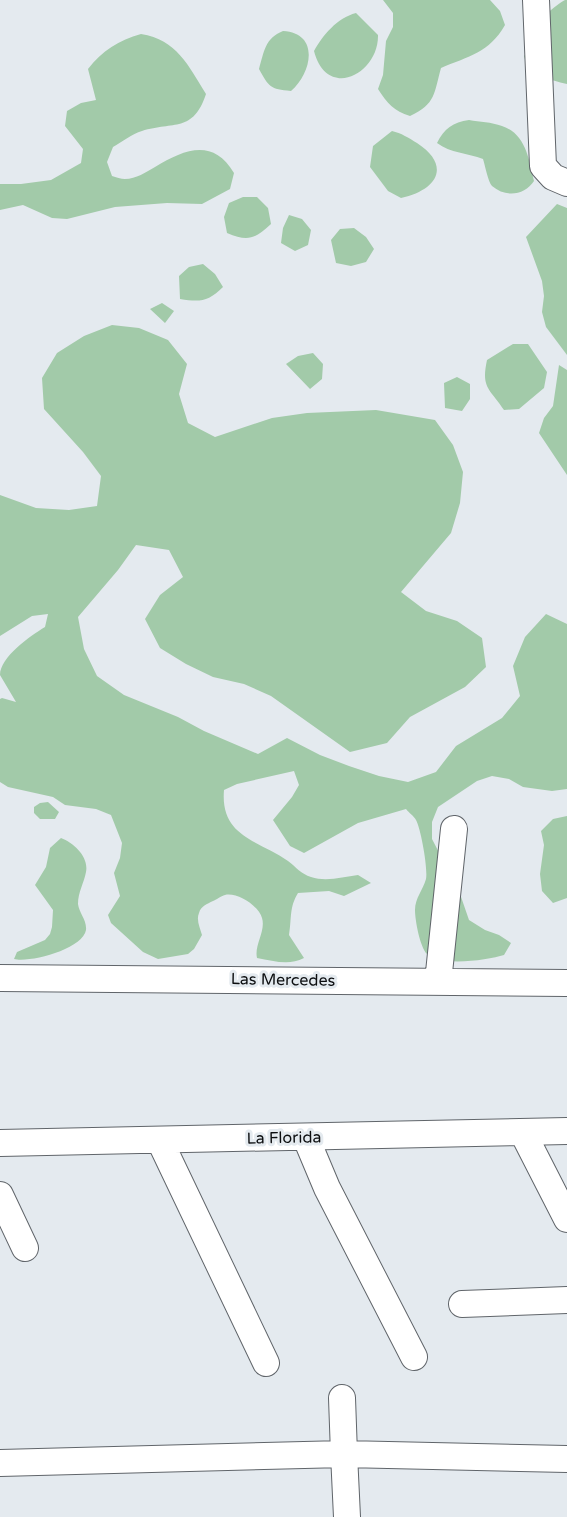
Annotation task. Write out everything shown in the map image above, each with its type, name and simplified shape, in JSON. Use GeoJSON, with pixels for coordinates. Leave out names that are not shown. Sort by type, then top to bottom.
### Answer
{"type":"FeatureCollection","features":[{"type":"Feature","properties":{"kind":"street"},"geometry":{"type":"LineString","coordinates":[[536,0],[543,166],[553,177],[567,183]]}},
{"type":"Feature","properties":{"kind":"street"},"geometry":{"type":"LineString","coordinates":[[438,982],[454,829]]}},
{"type":"Feature","properties":{"kind":"street","name":"Las Mercedes"},"geometry":{"type":"LineString","coordinates":[[0,978],[567,983]]}},
{"type":"Feature","properties":{"kind":"street","name":"La Florida"},"geometry":{"type":"LineString","coordinates":[[0,1143],[567,1131]]}},
{"type":"Feature","properties":{"kind":"street"},"geometry":{"type":"LineString","coordinates":[[523,1132],[567,1219]]}},
{"type":"Feature","properties":{"kind":"street"},"geometry":{"type":"LineString","coordinates":[[306,1138],[327,1188],[414,1357]]}},
{"type":"Feature","properties":{"kind":"street"},"geometry":{"type":"LineString","coordinates":[[160,1141],[266,1364]]}},
{"type":"Feature","properties":{"kind":"street"},"geometry":{"type":"LineString","coordinates":[[0,1195],[25,1248]]}},
{"type":"Feature","properties":{"kind":"street"},"geometry":{"type":"LineString","coordinates":[[462,1304],[567,1300]]}},
{"type":"Feature","properties":{"kind":"street"},"geometry":{"type":"LineString","coordinates":[[342,1398],[347,1517]]}},
{"type":"Feature","properties":{"kind":"street"},"geometry":{"type":"LineString","coordinates":[[0,1463],[344,1454],[567,1459]]}},
{"type":"Feature","properties":{"kind":"green space"},"geometry":{"type":"Polygon","coordinates":[[[383,0],[490,0],[500,11],[505,25],[485,48],[441,68],[433,97],[419,112],[410,116],[391,106],[378,89],[383,75],[386,41],[393,27],[393,13],[383,0]]]}},
{"type":"Feature","properties":{"kind":"green space"},"geometry":{"type":"Polygon","coordinates":[[[567,0],[567,84],[535,72],[530,68],[524,56],[529,50],[535,26],[547,13],[567,0]]]}},
{"type":"Feature","properties":{"kind":"green space"},"geometry":{"type":"Polygon","coordinates":[[[356,13],[378,35],[376,49],[362,70],[351,76],[340,78],[330,75],[321,66],[314,51],[331,28],[349,15],[356,13]]]}},
{"type":"Feature","properties":{"kind":"green space"},"geometry":{"type":"Polygon","coordinates":[[[283,31],[295,33],[303,39],[309,55],[304,74],[291,91],[271,86],[259,69],[269,42],[283,31]]]}},
{"type":"Feature","properties":{"kind":"green space"},"geometry":{"type":"Polygon","coordinates":[[[141,34],[153,37],[173,48],[187,64],[206,94],[195,115],[188,120],[142,131],[113,147],[107,162],[112,176],[123,179],[133,178],[177,155],[198,150],[208,151],[226,162],[234,173],[230,189],[202,204],[167,203],[115,207],[67,219],[52,218],[23,205],[0,210],[0,184],[51,180],[81,163],[83,149],[65,126],[67,111],[81,103],[96,100],[88,69],[93,63],[125,39],[141,34]]]}},
{"type":"Feature","properties":{"kind":"green space"},"geometry":{"type":"Polygon","coordinates":[[[469,120],[498,125],[516,135],[525,149],[530,165],[534,181],[530,186],[515,193],[497,190],[491,184],[483,159],[453,151],[437,143],[450,127],[458,122],[469,120]]]}},
{"type":"Feature","properties":{"kind":"green space"},"geometry":{"type":"Polygon","coordinates":[[[392,131],[417,143],[428,152],[437,168],[436,176],[424,189],[401,198],[388,191],[370,167],[373,146],[392,131]]]}},
{"type":"Feature","properties":{"kind":"green space"},"geometry":{"type":"Polygon","coordinates":[[[243,197],[257,197],[268,208],[271,224],[251,238],[227,233],[224,217],[229,203],[243,197]]]}},
{"type":"Feature","properties":{"kind":"green space"},"geometry":{"type":"Polygon","coordinates":[[[557,204],[567,208],[567,355],[546,327],[542,312],[544,296],[542,281],[526,237],[557,204]]]}},
{"type":"Feature","properties":{"kind":"green space"},"geometry":{"type":"Polygon","coordinates":[[[289,215],[302,219],[311,230],[308,245],[295,251],[281,243],[283,228],[289,215]]]}},
{"type":"Feature","properties":{"kind":"green space"},"geometry":{"type":"Polygon","coordinates":[[[354,228],[366,237],[374,249],[366,262],[351,266],[336,263],[331,240],[340,229],[354,228]]]}},
{"type":"Feature","properties":{"kind":"green space"},"geometry":{"type":"Polygon","coordinates":[[[203,264],[215,274],[223,287],[213,296],[203,300],[180,299],[179,276],[189,267],[203,264]]]}},
{"type":"Feature","properties":{"kind":"green space"},"geometry":{"type":"Polygon","coordinates":[[[162,303],[174,311],[165,323],[150,309],[162,303]]]}},
{"type":"Feature","properties":{"kind":"green space"},"geometry":{"type":"Polygon","coordinates":[[[112,325],[139,328],[168,340],[187,364],[179,394],[188,423],[215,437],[272,418],[307,413],[376,410],[435,420],[453,445],[463,472],[460,503],[451,533],[401,592],[426,611],[457,621],[482,638],[486,667],[465,687],[410,717],[387,743],[350,752],[271,696],[244,684],[213,677],[160,648],[145,619],[160,595],[183,577],[169,550],[136,545],[78,617],[84,649],[97,676],[124,695],[258,754],[287,738],[320,755],[349,766],[408,782],[436,772],[456,746],[502,718],[520,696],[513,666],[525,637],[546,614],[567,624],[567,789],[552,791],[523,787],[509,779],[492,776],[477,781],[438,807],[432,822],[432,839],[459,891],[469,920],[511,943],[504,955],[487,959],[453,961],[434,958],[424,951],[418,933],[415,910],[426,879],[425,858],[418,825],[406,809],[358,823],[304,853],[290,846],[273,820],[299,785],[294,771],[237,784],[224,790],[224,806],[228,818],[243,835],[288,861],[307,876],[329,879],[358,875],[371,883],[344,896],[329,891],[298,893],[292,908],[289,935],[304,958],[293,962],[257,958],[263,923],[260,913],[241,898],[230,895],[222,896],[201,909],[198,918],[202,935],[194,949],[188,954],[158,959],[143,952],[111,923],[108,915],[120,896],[114,873],[120,858],[122,843],[111,815],[96,809],[65,805],[53,797],[8,787],[0,782],[0,699],[16,702],[0,675],[1,668],[10,654],[45,627],[48,614],[32,616],[0,636],[0,495],[36,508],[69,510],[97,506],[101,476],[83,452],[44,409],[42,378],[57,353],[84,336],[112,325]]]}},
{"type":"Feature","properties":{"kind":"green space"},"geometry":{"type":"Polygon","coordinates":[[[513,344],[528,344],[547,372],[544,388],[519,409],[504,410],[488,387],[485,369],[487,360],[513,344]]]}},
{"type":"Feature","properties":{"kind":"green space"},"geometry":{"type":"Polygon","coordinates":[[[313,353],[323,364],[322,379],[310,389],[286,364],[298,356],[313,353]]]}},
{"type":"Feature","properties":{"kind":"green space"},"geometry":{"type":"Polygon","coordinates":[[[559,365],[567,370],[567,475],[539,433],[544,418],[553,406],[559,365]]]}},
{"type":"Feature","properties":{"kind":"green space"},"geometry":{"type":"Polygon","coordinates":[[[457,377],[470,384],[470,399],[462,411],[445,408],[444,383],[457,377]]]}},
{"type":"Feature","properties":{"kind":"green space"},"geometry":{"type":"Polygon","coordinates":[[[48,802],[59,812],[55,819],[40,819],[34,813],[34,807],[48,802]]]}},
{"type":"Feature","properties":{"kind":"green space"},"geometry":{"type":"Polygon","coordinates":[[[567,816],[567,898],[553,903],[542,891],[540,874],[544,845],[541,831],[553,819],[567,816]]]}},
{"type":"Feature","properties":{"kind":"green space"},"geometry":{"type":"Polygon","coordinates":[[[61,838],[71,843],[85,861],[86,872],[78,904],[86,930],[83,937],[66,949],[43,957],[14,959],[17,952],[45,940],[50,934],[53,910],[35,885],[46,867],[50,848],[61,838]]]}}]}
